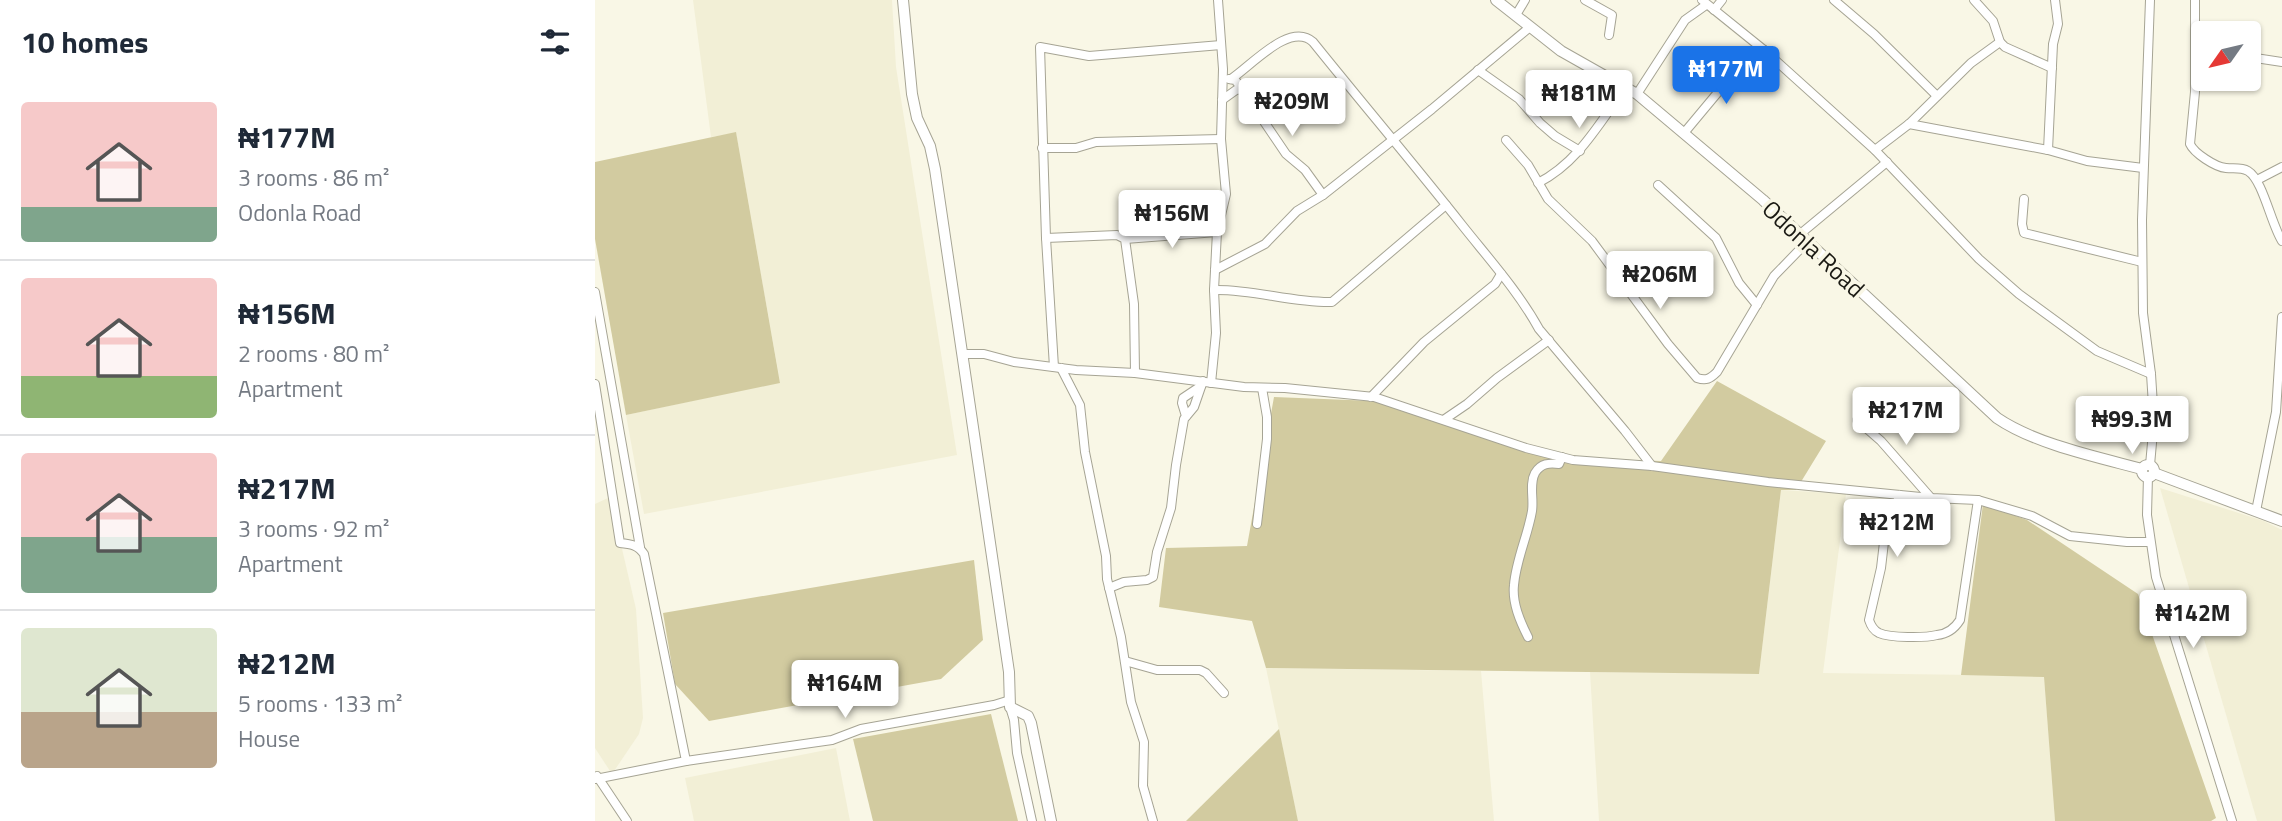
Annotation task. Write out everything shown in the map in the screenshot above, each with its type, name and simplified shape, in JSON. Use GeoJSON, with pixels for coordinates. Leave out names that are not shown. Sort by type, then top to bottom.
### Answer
{"type":"FeatureCollection","features":[{"type":"Feature","properties":{"kind":"street"},"geometry":{"type":"LineString","coordinates":[[903,0],[912,94],[917,118],[934,162],[1009,672],[1010,704],[1017,753],[1032,821]]}},
{"type":"Feature","properties":{"kind":"street"},"geometry":{"type":"LineString","coordinates":[[1186,416],[1194,407],[1205,383],[1216,333],[1217,232],[1226,194],[1221,139],[1222,100],[1227,79],[1221,45],[1218,0]]}},
{"type":"Feature","properties":{"kind":"street","name":"Odonla Road"},"geometry":{"type":"LineString","coordinates":[[1496,0],[1561,51],[1637,94],[1684,133],[2008,426],[2059,445],[2149,471],[2282,521]]}},
{"type":"Feature","properties":{"kind":"street"},"geometry":{"type":"LineString","coordinates":[[1516,15],[1525,0]]}},
{"type":"Feature","properties":{"kind":"street"},"geometry":{"type":"LineString","coordinates":[[1585,0],[1612,15],[1609,35]]}},
{"type":"Feature","properties":{"kind":"street"},"geometry":{"type":"LineString","coordinates":[[1637,94],[1685,20],[1707,5],[1722,0]]}},
{"type":"Feature","properties":{"kind":"street"},"geometry":{"type":"LineString","coordinates":[[1833,0],[1900,58],[1937,96]]}},
{"type":"Feature","properties":{"kind":"street"},"geometry":{"type":"LineString","coordinates":[[1974,0],[1993,21],[2000,42],[2005,47],[2052,68]]}},
{"type":"Feature","properties":{"kind":"street"},"geometry":{"type":"LineString","coordinates":[[2048,150],[2053,44],[2058,24],[2055,0]]}},
{"type":"Feature","properties":{"kind":"street"},"geometry":{"type":"LineString","coordinates":[[2150,0],[2142,262],[2143,313],[2154,421],[2147,515],[2149,542],[2156,578],[2232,821]]}},
{"type":"Feature","properties":{"kind":"street"},"geometry":{"type":"LineString","coordinates":[[2195,0],[2195,92],[2190,144],[2193,150],[2222,168],[2249,172],[2256,180],[2282,241]]}},
{"type":"Feature","properties":{"kind":"street"},"geometry":{"type":"LineString","coordinates":[[1707,5],[1764,50],[1875,150],[1979,259],[2019,294],[2097,351],[2151,374]]}},
{"type":"Feature","properties":{"kind":"street"},"geometry":{"type":"LineString","coordinates":[[1215,270],[1258,249],[1270,240],[1297,211],[1323,195],[1530,27]]}},
{"type":"Feature","properties":{"kind":"street"},"geometry":{"type":"LineString","coordinates":[[1227,79],[1245,70],[1284,39],[1299,35],[1307,37],[1393,139],[1501,274],[1549,340],[1652,466]]}},
{"type":"Feature","properties":{"kind":"street"},"geometry":{"type":"LineString","coordinates":[[1875,150],[1909,124],[1972,63],[2000,42]]}},
{"type":"Feature","properties":{"kind":"street"},"geometry":{"type":"LineString","coordinates":[[1153,821],[1143,786],[1144,742],[1131,702],[1121,637],[1107,579],[1106,556],[1084,452],[1080,405],[1069,380],[1057,368],[1046,238],[1040,47],[1089,56],[1221,45]]}},
{"type":"Feature","properties":{"kind":"street"},"geometry":{"type":"LineString","coordinates":[[1684,133],[1734,74],[1764,50]]}},
{"type":"Feature","properties":{"kind":"street"},"geometry":{"type":"LineString","coordinates":[[2261,59],[2282,62]]}},
{"type":"Feature","properties":{"kind":"street"},"geometry":{"type":"LineString","coordinates":[[1222,100],[1241,87],[1245,70]]}},
{"type":"Feature","properties":{"kind":"street"},"geometry":{"type":"LineString","coordinates":[[1478,70],[1519,99],[1555,136],[1580,151]]}},
{"type":"Feature","properties":{"kind":"street"},"geometry":{"type":"LineString","coordinates":[[1227,79],[1241,87],[1286,154],[1305,170],[1323,195]]}},
{"type":"Feature","properties":{"kind":"street"},"geometry":{"type":"LineString","coordinates":[[1538,183],[1558,171],[1580,151],[1626,87]]}},
{"type":"Feature","properties":{"kind":"street"},"geometry":{"type":"LineString","coordinates":[[1909,124],[2048,150],[2087,161],[2143,168]]}},
{"type":"Feature","properties":{"kind":"street"},"geometry":{"type":"LineString","coordinates":[[1042,148],[1076,148],[1096,142],[1221,139]]}},
{"type":"Feature","properties":{"kind":"street"},"geometry":{"type":"LineString","coordinates":[[1506,140],[1528,165],[1548,199],[1592,241],[1668,344],[1697,378],[1703,380],[1717,372],[1775,276],[1803,239],[1887,162]]}},
{"type":"Feature","properties":{"kind":"street"},"geometry":{"type":"LineString","coordinates":[[2256,180],[2282,167]]}},
{"type":"Feature","properties":{"kind":"street"},"geometry":{"type":"LineString","coordinates":[[1658,185],[1716,238],[1735,277],[1757,305]]}},
{"type":"Feature","properties":{"kind":"street"},"geometry":{"type":"LineString","coordinates":[[2024,199],[2024,233],[2142,262]]}},
{"type":"Feature","properties":{"kind":"street"},"geometry":{"type":"LineString","coordinates":[[1215,290],[1231,289],[1267,296],[1332,302],[1446,205]]}},
{"type":"Feature","properties":{"kind":"street"},"geometry":{"type":"LineString","coordinates":[[2272,216],[2282,215]]}},
{"type":"Feature","properties":{"kind":"street"},"geometry":{"type":"LineString","coordinates":[[1046,238],[1117,235],[1125,239],[1217,232]]}},
{"type":"Feature","properties":{"kind":"street"},"geometry":{"type":"LineString","coordinates":[[1125,239],[1134,304],[1135,373]]}},
{"type":"Feature","properties":{"kind":"street"},"geometry":{"type":"LineString","coordinates":[[1371,397],[1424,342],[1488,291],[1501,274]]}},
{"type":"Feature","properties":{"kind":"street"},"geometry":{"type":"LineString","coordinates":[[595,292],[640,547],[644,554],[686,761]]}},
{"type":"Feature","properties":{"kind":"street"},"geometry":{"type":"LineString","coordinates":[[2256,512],[2279,412],[2282,317]]}},
{"type":"Feature","properties":{"kind":"street"},"geometry":{"type":"LineString","coordinates":[[1445,419],[1549,340]]}},
{"type":"Feature","properties":{"kind":"street"},"geometry":{"type":"LineString","coordinates":[[962,354],[984,354],[1014,362],[1076,370],[1135,373],[1205,383],[1371,397],[1527,448],[1573,460],[1652,466],[1768,482],[1978,500],[2032,516],[2070,536],[2149,542]]}},
{"type":"Feature","properties":{"kind":"street"},"geometry":{"type":"LineString","coordinates":[[1069,380],[1076,370]]}},
{"type":"Feature","properties":{"kind":"street"},"geometry":{"type":"LineString","coordinates":[[595,383],[620,543],[640,547]]}},
{"type":"Feature","properties":{"kind":"street"},"geometry":{"type":"LineString","coordinates":[[1109,588],[1124,582],[1153,577],[1157,552],[1171,508],[1186,416],[1183,398],[1205,383]]}},
{"type":"Feature","properties":{"kind":"street"},"geometry":{"type":"LineString","coordinates":[[1257,524],[1267,439],[1267,417],[1262,388]]}},
{"type":"Feature","properties":{"kind":"street"},"geometry":{"type":"LineString","coordinates":[[1857,420],[1881,441],[1931,498]]}},
{"type":"Feature","properties":{"kind":"street"},"geometry":{"type":"LineString","coordinates":[[1528,637],[1514,604],[1514,585],[1532,513],[1533,482],[1540,467],[1546,463],[1559,464],[1562,457]]}},
{"type":"Feature","properties":{"kind":"street"},"geometry":{"type":"LineString","coordinates":[[1900,495],[1885,525],[1881,568],[1869,620],[1878,632],[1903,636],[1938,635],[1952,629],[1960,620],[1978,500]]}},
{"type":"Feature","properties":{"kind":"street"},"geometry":{"type":"LineString","coordinates":[[1125,662],[1157,670],[1200,670],[1224,692]]}},
{"type":"Feature","properties":{"kind":"street"},"geometry":{"type":"LineString","coordinates":[[627,821],[596,776],[832,740],[861,729],[1010,704],[1028,716],[1051,821]]}},
{"type":"Feature","properties":{"kind":"shaded area"},"geometry":{"type":"Polygon","coordinates":[[[693,0],[892,0],[896,67],[957,455],[644,514],[626,415],[780,382],[736,133],[711,137],[693,0]]]}},
{"type":"Feature","properties":{"kind":"shaded area"},"geometry":{"type":"Polygon","coordinates":[[[736,132],[780,383],[626,415],[595,239],[595,162],[736,132]]]}},
{"type":"Feature","properties":{"kind":"shaded area"},"geometry":{"type":"Polygon","coordinates":[[[1717,381],[1826,441],[1796,490],[1781,490],[1759,674],[1266,668],[1252,621],[1159,607],[1166,548],[1247,546],[1274,397],[1374,401],[1578,458],[1661,461],[1717,381]]]}},
{"type":"Feature","properties":{"kind":"shaded area"},"geometry":{"type":"Polygon","coordinates":[[[2160,488],[2264,521],[2282,530],[2282,821],[2257,821],[2160,488]]]}},
{"type":"Feature","properties":{"kind":"shaded area"},"geometry":{"type":"Polygon","coordinates":[[[1781,490],[1846,494],[1823,673],[2044,676],[2055,821],[1599,821],[1590,672],[1759,674],[1781,490]]]}},
{"type":"Feature","properties":{"kind":"shaded area"},"geometry":{"type":"Polygon","coordinates":[[[610,497],[636,609],[643,718],[639,734],[612,774],[595,748],[595,504],[610,497]]]}},
{"type":"Feature","properties":{"kind":"shaded area"},"geometry":{"type":"Polygon","coordinates":[[[1983,504],[2027,520],[2138,594],[2216,818],[2211,821],[2055,821],[2044,677],[1961,675],[1983,504]]]}},
{"type":"Feature","properties":{"kind":"shaded area"},"geometry":{"type":"Polygon","coordinates":[[[974,560],[983,640],[941,679],[709,721],[675,684],[663,613],[974,560]]]}},
{"type":"Feature","properties":{"kind":"shaded area"},"geometry":{"type":"Polygon","coordinates":[[[1266,668],[1481,671],[1494,821],[1298,821],[1266,668]]]}},
{"type":"Feature","properties":{"kind":"shaded area"},"geometry":{"type":"Polygon","coordinates":[[[991,714],[1018,821],[873,821],[853,739],[991,714]]]}},
{"type":"Feature","properties":{"kind":"shaded area"},"geometry":{"type":"Polygon","coordinates":[[[1279,729],[1298,821],[1186,821],[1279,729]]]}},
{"type":"Feature","properties":{"kind":"shaded area"},"geometry":{"type":"Polygon","coordinates":[[[836,748],[850,821],[694,821],[685,778],[836,748]]]}}]}
